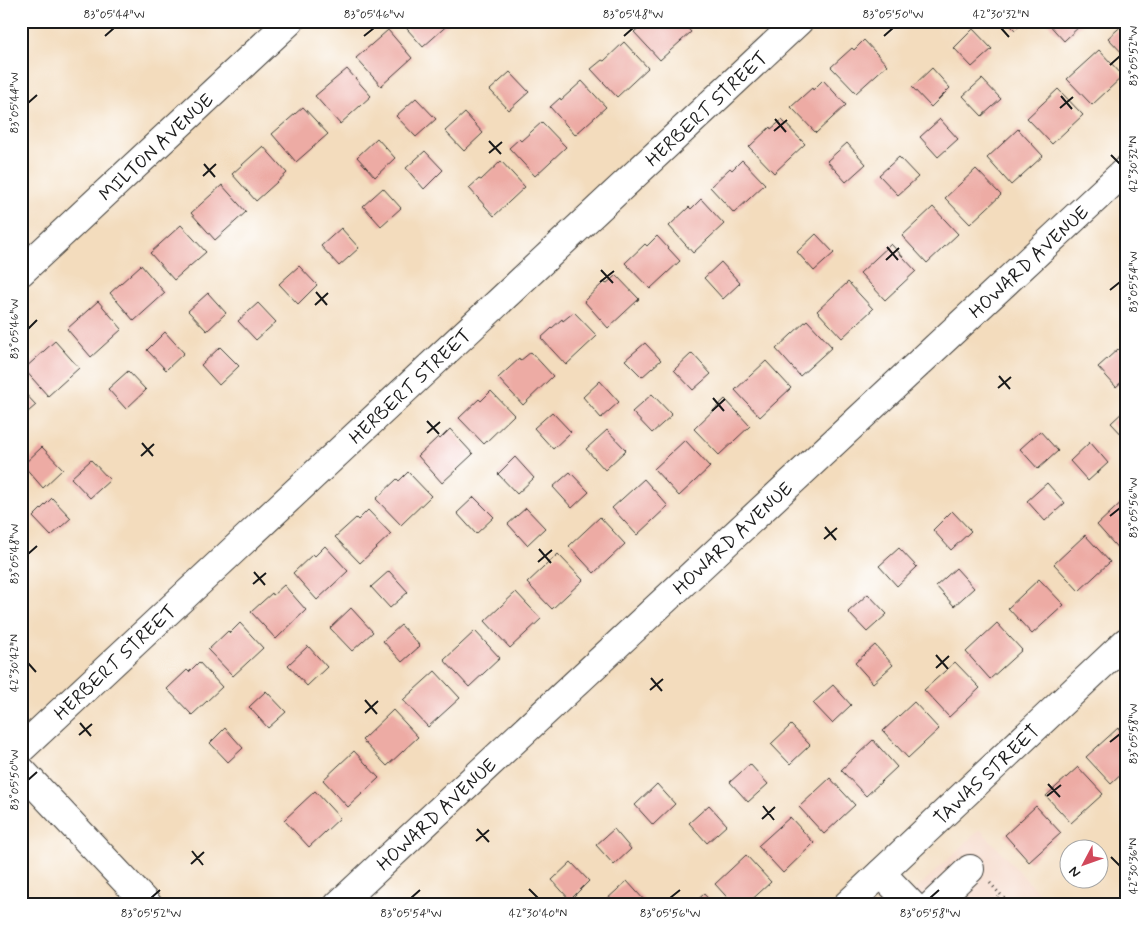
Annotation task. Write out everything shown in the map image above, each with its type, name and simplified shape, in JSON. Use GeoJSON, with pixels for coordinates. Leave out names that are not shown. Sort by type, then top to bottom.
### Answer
{"type":"FeatureCollection","features":[{"type":"Feature","properties":{"kind":"street","name":"MILTON AVENUE"},"geometry":{"type":"LineString","coordinates":[[21,272],[290,21]]}},
{"type":"Feature","properties":{"kind":"street","name":"HERBERT STREET"},"geometry":{"type":"LineString","coordinates":[[21,749],[799,21]]}},
{"type":"Feature","properties":{"kind":"street","name":"HOWARD AVENUE"},"geometry":{"type":"LineString","coordinates":[[338,905],[1126,170]]}},
{"type":"Feature","properties":{"kind":"street","name":"TAWAS STREET"},"geometry":{"type":"LineString","coordinates":[[847,905],[1126,642]]}},
{"type":"Feature","properties":{"kind":"street"},"geometry":{"type":"LineString","coordinates":[[21,770],[148,905]]}},
{"type":"Feature","properties":{"kind":"street"},"geometry":{"type":"LineString","coordinates":[[932,905],[970,869]]}},
{"type":"Feature","properties":{"kind":"street"},"geometry":{"type":"LineString","coordinates":[[881,873],[912,905]]}},
{"type":"Feature","properties":{"kind":"path"},"geometry":{"type":"LineString","coordinates":[[991,905],[1001,895]]}},
{"type":"Feature","properties":{"kind":"shaded area"},"geometry":{"type":"Polygon","coordinates":[[[980,829],[1050,905],[899,905],[980,829]]]}},
{"type":"Feature","properties":{"kind":"building"},"geometry":{"type":"Polygon","coordinates":[[[400,21],[452,21],[423,47],[400,21]]]}},
{"type":"Feature","properties":{"kind":"building"},"geometry":{"type":"Polygon","coordinates":[[[650,21],[681,21],[691,32],[660,60],[634,32],[644,23],[646,24],[650,21]]]}},
{"type":"Feature","properties":{"kind":"building"},"geometry":{"type":"Polygon","coordinates":[[[1006,21],[1025,21],[1015,30],[1006,21]]]}},
{"type":"Feature","properties":{"kind":"building"},"geometry":{"type":"Polygon","coordinates":[[[1046,21],[1082,21],[1083,23],[1064,41],[1046,21]]]}},
{"type":"Feature","properties":{"kind":"building"},"geometry":{"type":"Polygon","coordinates":[[[1126,22],[1126,57],[1108,38],[1126,22]]]}},
{"type":"Feature","properties":{"kind":"building"},"geometry":{"type":"Polygon","coordinates":[[[973,29],[992,49],[972,67],[954,48],[973,29]]]}},
{"type":"Feature","properties":{"kind":"building"},"geometry":{"type":"Polygon","coordinates":[[[388,30],[412,58],[381,86],[356,58],[388,30]]]}},
{"type":"Feature","properties":{"kind":"building"},"geometry":{"type":"Polygon","coordinates":[[[864,40],[887,65],[856,93],[831,67],[864,40]]]}},
{"type":"Feature","properties":{"kind":"building"},"geometry":{"type":"Polygon","coordinates":[[[624,42],[648,68],[617,97],[591,69],[602,60],[604,61],[624,42]]]}},
{"type":"Feature","properties":{"kind":"building"},"geometry":{"type":"Polygon","coordinates":[[[1099,50],[1123,76],[1092,105],[1067,79],[1099,50]]]}},
{"type":"Feature","properties":{"kind":"building"},"geometry":{"type":"Polygon","coordinates":[[[932,68],[950,88],[931,107],[912,87],[932,68]]]}},
{"type":"Feature","properties":{"kind":"building"},"geometry":{"type":"Polygon","coordinates":[[[347,69],[371,96],[340,124],[315,96],[347,69]]]}},
{"type":"Feature","properties":{"kind":"building"},"geometry":{"type":"Polygon","coordinates":[[[510,72],[529,92],[509,110],[490,90],[510,72]]]}},
{"type":"Feature","properties":{"kind":"building"},"geometry":{"type":"Polygon","coordinates":[[[982,79],[1001,99],[982,116],[963,96],[982,79]]]}},
{"type":"Feature","properties":{"kind":"building"},"geometry":{"type":"Polygon","coordinates":[[[823,80],[846,105],[816,133],[791,107],[823,80]]]}},
{"type":"Feature","properties":{"kind":"building"},"geometry":{"type":"Polygon","coordinates":[[[582,81],[606,107],[575,135],[550,107],[560,98],[561,100],[582,81]]]}},
{"type":"Feature","properties":{"kind":"building"},"geometry":{"type":"Polygon","coordinates":[[[1058,89],[1083,115],[1052,144],[1027,118],[1058,89]]]}},
{"type":"Feature","properties":{"kind":"building"},"geometry":{"type":"Polygon","coordinates":[[[416,98],[436,119],[416,137],[396,116],[416,98]]]}},
{"type":"Feature","properties":{"kind":"building"},"geometry":{"type":"Polygon","coordinates":[[[303,107],[328,134],[296,162],[272,134],[303,107]]]}},
{"type":"Feature","properties":{"kind":"building"},"geometry":{"type":"Polygon","coordinates":[[[465,113],[483,133],[464,151],[445,131],[465,113]]]}},
{"type":"Feature","properties":{"kind":"building"},"geometry":{"type":"Polygon","coordinates":[[[940,119],[958,139],[938,157],[920,137],[940,119]]]}},
{"type":"Feature","properties":{"kind":"building"},"geometry":{"type":"Polygon","coordinates":[[[782,120],[805,144],[774,173],[749,147],[770,127],[771,129],[782,120]]]}},
{"type":"Feature","properties":{"kind":"building"},"geometry":{"type":"Polygon","coordinates":[[[542,122],[566,147],[535,176],[509,148],[519,139],[521,141],[542,122]]]}},
{"type":"Feature","properties":{"kind":"building"},"geometry":{"type":"Polygon","coordinates":[[[1018,129],[1043,156],[1011,185],[987,158],[1018,129]]]}},
{"type":"Feature","properties":{"kind":"building"},"geometry":{"type":"Polygon","coordinates":[[[377,138],[395,158],[375,177],[357,157],[377,138]]]}},
{"type":"Feature","properties":{"kind":"building"},"geometry":{"type":"Polygon","coordinates":[[[847,143],[866,164],[846,182],[827,161],[847,143]]]}},
{"type":"Feature","properties":{"kind":"building"},"geometry":{"type":"Polygon","coordinates":[[[263,146],[287,173],[256,201],[232,174],[263,146]]]}},
{"type":"Feature","properties":{"kind":"building"},"geometry":{"type":"Polygon","coordinates":[[[425,151],[443,170],[424,189],[406,168],[425,151]]]}},
{"type":"Feature","properties":{"kind":"building"},"geometry":{"type":"Polygon","coordinates":[[[899,157],[918,177],[898,195],[879,175],[899,157]]]}},
{"type":"Feature","properties":{"kind":"building"},"geometry":{"type":"Polygon","coordinates":[[[742,160],[765,184],[734,213],[710,187],[730,168],[732,170],[742,160]]]}},
{"type":"Feature","properties":{"kind":"building"},"geometry":{"type":"Polygon","coordinates":[[[501,161],[525,187],[494,216],[469,188],[479,179],[481,180],[501,161]]]}},
{"type":"Feature","properties":{"kind":"building"},"geometry":{"type":"Polygon","coordinates":[[[976,169],[1001,195],[970,224],[945,198],[976,169]]]}},
{"type":"Feature","properties":{"kind":"building"},"geometry":{"type":"Polygon","coordinates":[[[222,185],[246,212],[215,240],[191,213],[222,185]]]}},
{"type":"Feature","properties":{"kind":"building"},"geometry":{"type":"Polygon","coordinates":[[[383,188],[401,208],[381,226],[363,206],[383,188]]]}},
{"type":"Feature","properties":{"kind":"building"},"geometry":{"type":"Polygon","coordinates":[[[701,199],[724,224],[693,253],[669,226],[689,207],[691,209],[701,199]]]}},
{"type":"Feature","properties":{"kind":"building"},"geometry":{"type":"Polygon","coordinates":[[[933,207],[958,234],[927,263],[902,236],[933,207]]]}},
{"type":"Feature","properties":{"kind":"building"},"geometry":{"type":"Polygon","coordinates":[[[181,225],[206,252],[174,280],[150,253],[181,225]]]}},
{"type":"Feature","properties":{"kind":"building"},"geometry":{"type":"Polygon","coordinates":[[[341,228],[359,248],[339,266],[321,246],[341,228]]]}},
{"type":"Feature","properties":{"kind":"building"},"geometry":{"type":"Polygon","coordinates":[[[816,234],[834,253],[814,271],[797,252],[816,234]]]}},
{"type":"Feature","properties":{"kind":"building"},"geometry":{"type":"Polygon","coordinates":[[[657,236],[680,261],[650,289],[625,263],[645,244],[647,246],[657,236]]]}},
{"type":"Feature","properties":{"kind":"building"},"geometry":{"type":"Polygon","coordinates":[[[891,244],[916,271],[885,300],[860,273],[891,244]]]}},
{"type":"Feature","properties":{"kind":"building"},"geometry":{"type":"Polygon","coordinates":[[[721,262],[740,283],[723,299],[704,278],[721,262]]]}},
{"type":"Feature","properties":{"kind":"building"},"geometry":{"type":"Polygon","coordinates":[[[141,265],[165,293],[134,321],[110,293],[141,265]]]}},
{"type":"Feature","properties":{"kind":"building"},"geometry":{"type":"Polygon","coordinates":[[[299,266],[317,285],[298,304],[279,284],[299,266]]]}},
{"type":"Feature","properties":{"kind":"building"},"geometry":{"type":"Polygon","coordinates":[[[616,275],[639,299],[608,328],[584,301],[604,282],[606,284],[616,275]]]}},
{"type":"Feature","properties":{"kind":"building"},"geometry":{"type":"Polygon","coordinates":[[[848,282],[873,309],[842,338],[817,311],[848,282]]]}},
{"type":"Feature","properties":{"kind":"building"},"geometry":{"type":"Polygon","coordinates":[[[208,293],[226,313],[207,331],[188,311],[208,293]]]}},
{"type":"Feature","properties":{"kind":"building"},"geometry":{"type":"Polygon","coordinates":[[[98,301],[122,329],[91,357],[67,329],[98,301]]]}},
{"type":"Feature","properties":{"kind":"building"},"geometry":{"type":"Polygon","coordinates":[[[258,303],[276,322],[256,340],[238,321],[258,303]]]}},
{"type":"Feature","properties":{"kind":"building"},"geometry":{"type":"Polygon","coordinates":[[[574,312],[597,336],[566,365],[541,338],[562,319],[563,321],[574,312]]]}},
{"type":"Feature","properties":{"kind":"building"},"geometry":{"type":"Polygon","coordinates":[[[807,320],[832,347],[800,376],[776,349],[807,320]]]}},
{"type":"Feature","properties":{"kind":"building"},"geometry":{"type":"Polygon","coordinates":[[[165,332],[184,353],[166,370],[147,350],[165,332]]]}},
{"type":"Feature","properties":{"kind":"building"},"geometry":{"type":"Polygon","coordinates":[[[55,341],[79,368],[48,396],[24,369],[55,341]]]}},
{"type":"Feature","properties":{"kind":"building"},"geometry":{"type":"Polygon","coordinates":[[[645,343],[661,360],[642,377],[625,360],[645,343]]]}},
{"type":"Feature","properties":{"kind":"building"},"geometry":{"type":"Polygon","coordinates":[[[220,347],[239,366],[219,385],[201,365],[220,347]]]}},
{"type":"Feature","properties":{"kind":"building"},"geometry":{"type":"Polygon","coordinates":[[[1118,349],[1126,357],[1126,378],[1116,387],[1098,367],[1118,349]]]}},
{"type":"Feature","properties":{"kind":"building"},"geometry":{"type":"Polygon","coordinates":[[[531,352],[553,376],[523,405],[498,378],[519,359],[520,361],[531,352]]]}},
{"type":"Feature","properties":{"kind":"building"},"geometry":{"type":"Polygon","coordinates":[[[692,353],[711,374],[693,390],[674,370],[692,353]]]}},
{"type":"Feature","properties":{"kind":"building"},"geometry":{"type":"Polygon","coordinates":[[[766,361],[791,388],[760,417],[735,390],[766,361]]]}},
{"type":"Feature","properties":{"kind":"building"},"geometry":{"type":"Polygon","coordinates":[[[128,371],[146,390],[126,409],[108,389],[128,371]]]}},
{"type":"Feature","properties":{"kind":"building"},"geometry":{"type":"Polygon","coordinates":[[[600,381],[619,402],[601,418],[583,397],[600,381]]]}},
{"type":"Feature","properties":{"kind":"building"},"geometry":{"type":"Polygon","coordinates":[[[21,389],[36,405],[21,418],[21,389]]]}},
{"type":"Feature","properties":{"kind":"building"},"geometry":{"type":"Polygon","coordinates":[[[491,391],[514,415],[484,444],[459,418],[479,399],[481,401],[491,391]]]}},
{"type":"Feature","properties":{"kind":"building"},"geometry":{"type":"Polygon","coordinates":[[[652,394],[672,415],[652,433],[632,412],[652,394]]]}},
{"type":"Feature","properties":{"kind":"building"},"geometry":{"type":"Polygon","coordinates":[[[725,399],[750,426],[719,455],[694,429],[725,399]]]}},
{"type":"Feature","properties":{"kind":"building"},"geometry":{"type":"Polygon","coordinates":[[[1126,409],[1126,439],[1111,423],[1126,409]]]}},
{"type":"Feature","properties":{"kind":"building"},"geometry":{"type":"Polygon","coordinates":[[[552,412],[571,432],[553,449],[534,428],[552,412]]]}},
{"type":"Feature","properties":{"kind":"building"},"geometry":{"type":"Polygon","coordinates":[[[450,429],[473,454],[442,483],[418,456],[438,437],[440,439],[450,429]]]}},
{"type":"Feature","properties":{"kind":"building"},"geometry":{"type":"Polygon","coordinates":[[[607,430],[626,450],[605,470],[586,449],[607,430]]]}},
{"type":"Feature","properties":{"kind":"building"},"geometry":{"type":"Polygon","coordinates":[[[1040,431],[1058,451],[1038,469],[1020,449],[1040,431]]]}},
{"type":"Feature","properties":{"kind":"building"},"geometry":{"type":"Polygon","coordinates":[[[685,440],[710,467],[679,496],[654,469],[685,440]]]}},
{"type":"Feature","properties":{"kind":"building"},"geometry":{"type":"Polygon","coordinates":[[[1090,442],[1108,463],[1088,481],[1070,461],[1090,442]]]}},
{"type":"Feature","properties":{"kind":"building"},"geometry":{"type":"Polygon","coordinates":[[[42,447],[63,469],[43,488],[23,465],[42,447]]]}},
{"type":"Feature","properties":{"kind":"building"},"geometry":{"type":"Polygon","coordinates":[[[515,457],[534,478],[517,494],[498,474],[515,457]]]}},
{"type":"Feature","properties":{"kind":"building"},"geometry":{"type":"Polygon","coordinates":[[[91,460],[110,480],[90,498],[71,478],[91,460]]]}},
{"type":"Feature","properties":{"kind":"building"},"geometry":{"type":"Polygon","coordinates":[[[408,472],[431,496],[401,525],[376,499],[397,479],[399,481],[408,472]]]}},
{"type":"Feature","properties":{"kind":"building"},"geometry":{"type":"Polygon","coordinates":[[[570,472],[589,492],[572,508],[553,487],[570,472]]]}},
{"type":"Feature","properties":{"kind":"building"},"geometry":{"type":"Polygon","coordinates":[[[644,479],[668,506],[637,535],[612,508],[644,479]]]}},
{"type":"Feature","properties":{"kind":"building"},"geometry":{"type":"Polygon","coordinates":[[[1047,483],[1065,503],[1045,521],[1027,501],[1047,483]]]}},
{"type":"Feature","properties":{"kind":"building"},"geometry":{"type":"Polygon","coordinates":[[[474,497],[494,517],[476,534],[457,513],[474,497]]]}},
{"type":"Feature","properties":{"kind":"building"},"geometry":{"type":"Polygon","coordinates":[[[52,498],[71,518],[51,536],[33,517],[52,498]]]}},
{"type":"Feature","properties":{"kind":"building"},"geometry":{"type":"Polygon","coordinates":[[[1126,498],[1126,548],[1121,552],[1097,525],[1126,498]]]}},
{"type":"Feature","properties":{"kind":"building"},"geometry":{"type":"Polygon","coordinates":[[[526,508],[545,528],[527,545],[508,524],[526,508]]]}},
{"type":"Feature","properties":{"kind":"building"},"geometry":{"type":"Polygon","coordinates":[[[368,510],[391,534],[360,563],[335,537],[368,510]]]}},
{"type":"Feature","properties":{"kind":"building"},"geometry":{"type":"Polygon","coordinates":[[[952,511],[971,531],[951,550],[933,530],[952,511]]]}},
{"type":"Feature","properties":{"kind":"building"},"geometry":{"type":"Polygon","coordinates":[[[600,517],[625,544],[594,573],[569,546],[600,517]]]}},
{"type":"Feature","properties":{"kind":"building"},"geometry":{"type":"Polygon","coordinates":[[[1085,535],[1110,562],[1079,591],[1054,564],[1085,535]]]}},
{"type":"Feature","properties":{"kind":"building"},"geometry":{"type":"Polygon","coordinates":[[[325,546],[348,571],[317,600],[293,573],[313,554],[315,556],[325,546]]]}},
{"type":"Feature","properties":{"kind":"building"},"geometry":{"type":"Polygon","coordinates":[[[899,548],[917,567],[897,586],[879,566],[899,548]]]}},
{"type":"Feature","properties":{"kind":"building"},"geometry":{"type":"Polygon","coordinates":[[[558,554],[583,580],[552,609],[527,583],[558,554]]]}},
{"type":"Feature","properties":{"kind":"building"},"geometry":{"type":"Polygon","coordinates":[[[956,568],[974,588],[954,606],[936,586],[956,568]]]}},
{"type":"Feature","properties":{"kind":"building"},"geometry":{"type":"Polygon","coordinates":[[[389,571],[408,592],[390,608],[371,587],[389,571]]]}},
{"type":"Feature","properties":{"kind":"building"},"geometry":{"type":"Polygon","coordinates":[[[1039,579],[1064,605],[1032,634],[1008,608],[1039,579]]]}},
{"type":"Feature","properties":{"kind":"building"},"geometry":{"type":"Polygon","coordinates":[[[284,585],[306,610],[276,639],[251,612],[284,585]]]}},
{"type":"Feature","properties":{"kind":"building"},"geometry":{"type":"Polygon","coordinates":[[[516,592],[541,619],[510,648],[485,621],[516,592]]]}},
{"type":"Feature","properties":{"kind":"building"},"geometry":{"type":"Polygon","coordinates":[[[868,594],[887,614],[867,632],[848,612],[868,594]]]}},
{"type":"Feature","properties":{"kind":"building"},"geometry":{"type":"Polygon","coordinates":[[[351,608],[373,632],[352,651],[330,628],[351,608]]]}},
{"type":"Feature","properties":{"kind":"building"},"geometry":{"type":"Polygon","coordinates":[[[240,623],[263,648],[233,676],[208,650],[228,631],[230,633],[240,623]]]}},
{"type":"Feature","properties":{"kind":"building"},"geometry":{"type":"Polygon","coordinates":[[[997,623],[1022,650],[990,679],[966,652],[997,623]]]}},
{"type":"Feature","properties":{"kind":"building"},"geometry":{"type":"Polygon","coordinates":[[[401,625],[420,646],[402,662],[383,641],[401,625]]]}},
{"type":"Feature","properties":{"kind":"building"},"geometry":{"type":"Polygon","coordinates":[[[475,631],[500,658],[469,687],[444,660],[475,631]]]}},
{"type":"Feature","properties":{"kind":"building"},"geometry":{"type":"Polygon","coordinates":[[[875,645],[893,665],[873,683],[855,663],[875,645]]]}},
{"type":"Feature","properties":{"kind":"building"},"geometry":{"type":"Polygon","coordinates":[[[308,646],[327,667],[307,686],[288,665],[308,646]]]}},
{"type":"Feature","properties":{"kind":"building"},"geometry":{"type":"Polygon","coordinates":[[[199,662],[222,687],[192,715],[167,689],[187,670],[189,672],[199,662]]]}},
{"type":"Feature","properties":{"kind":"building"},"geometry":{"type":"Polygon","coordinates":[[[955,662],[980,688],[949,717],[924,690],[955,662]]]}},
{"type":"Feature","properties":{"kind":"building"},"geometry":{"type":"Polygon","coordinates":[[[435,671],[460,698],[428,727],[403,700],[435,671]]]}},
{"type":"Feature","properties":{"kind":"building"},"geometry":{"type":"Polygon","coordinates":[[[833,685],[851,705],[832,723],[813,703],[833,685]]]}},
{"type":"Feature","properties":{"kind":"building"},"geometry":{"type":"Polygon","coordinates":[[[266,691],[286,712],[268,728],[249,707],[266,691]]]}},
{"type":"Feature","properties":{"kind":"building"},"geometry":{"type":"Polygon","coordinates":[[[914,702],[939,729],[908,758],[883,731],[914,702]]]}},
{"type":"Feature","properties":{"kind":"building"},"geometry":{"type":"Polygon","coordinates":[[[393,710],[418,737],[387,766],[362,740],[393,710]]]}},
{"type":"Feature","properties":{"kind":"building"},"geometry":{"type":"Polygon","coordinates":[[[791,725],[810,745],[790,764],[771,744],[791,725]]]}},
{"type":"Feature","properties":{"kind":"building"},"geometry":{"type":"Polygon","coordinates":[[[225,728],[243,748],[228,762],[210,743],[225,728]]]}},
{"type":"Feature","properties":{"kind":"building"},"geometry":{"type":"Polygon","coordinates":[[[1118,728],[1126,737],[1126,770],[1111,784],[1086,757],[1118,728]]]}},
{"type":"Feature","properties":{"kind":"building"},"geometry":{"type":"Polygon","coordinates":[[[873,740],[897,767],[866,796],[841,770],[873,740]]]}},
{"type":"Feature","properties":{"kind":"building"},"geometry":{"type":"Polygon","coordinates":[[[354,751],[379,778],[348,807],[323,780],[354,751]]]}},
{"type":"Feature","properties":{"kind":"building"},"geometry":{"type":"Polygon","coordinates":[[[750,764],[768,784],[748,802],[730,782],[750,764]]]}},
{"type":"Feature","properties":{"kind":"building"},"geometry":{"type":"Polygon","coordinates":[[[1078,767],[1103,794],[1071,823],[1046,796],[1078,767]]]}},
{"type":"Feature","properties":{"kind":"building"},"geometry":{"type":"Polygon","coordinates":[[[830,778],[855,805],[824,834],[799,807],[830,778]]]}},
{"type":"Feature","properties":{"kind":"building"},"geometry":{"type":"Polygon","coordinates":[[[657,784],[675,804],[653,825],[635,805],[657,784]]]}},
{"type":"Feature","properties":{"kind":"building"},"geometry":{"type":"Polygon","coordinates":[[[315,791],[340,818],[309,847],[284,820],[315,791]]]}},
{"type":"Feature","properties":{"kind":"building"},"geometry":{"type":"Polygon","coordinates":[[[709,805],[727,825],[707,843],[689,823],[709,805]]]}},
{"type":"Feature","properties":{"kind":"building"},"geometry":{"type":"Polygon","coordinates":[[[1036,806],[1061,833],[1029,862],[1005,835],[1036,806]]]}},
{"type":"Feature","properties":{"kind":"building"},"geometry":{"type":"Polygon","coordinates":[[[790,817],[814,843],[783,873],[758,846],[790,817]]]}},
{"type":"Feature","properties":{"kind":"building"},"geometry":{"type":"Polygon","coordinates":[[[614,829],[631,849],[614,865],[596,845],[614,829]]]}},
{"type":"Feature","properties":{"kind":"building"},"geometry":{"type":"Polygon","coordinates":[[[746,855],[771,882],[746,905],[734,905],[715,884],[746,855]]]}},
{"type":"Feature","properties":{"kind":"building"},"geometry":{"type":"Polygon","coordinates":[[[571,862],[589,881],[570,900],[552,880],[571,862]]]}},
{"type":"Feature","properties":{"kind":"building"},"geometry":{"type":"Polygon","coordinates":[[[627,881],[645,901],[641,905],[613,905],[607,899],[627,881]]]}},
{"type":"Feature","properties":{"kind":"building"},"geometry":{"type":"Polygon","coordinates":[[[704,894],[714,905],[692,905],[704,894]]]}}]}
